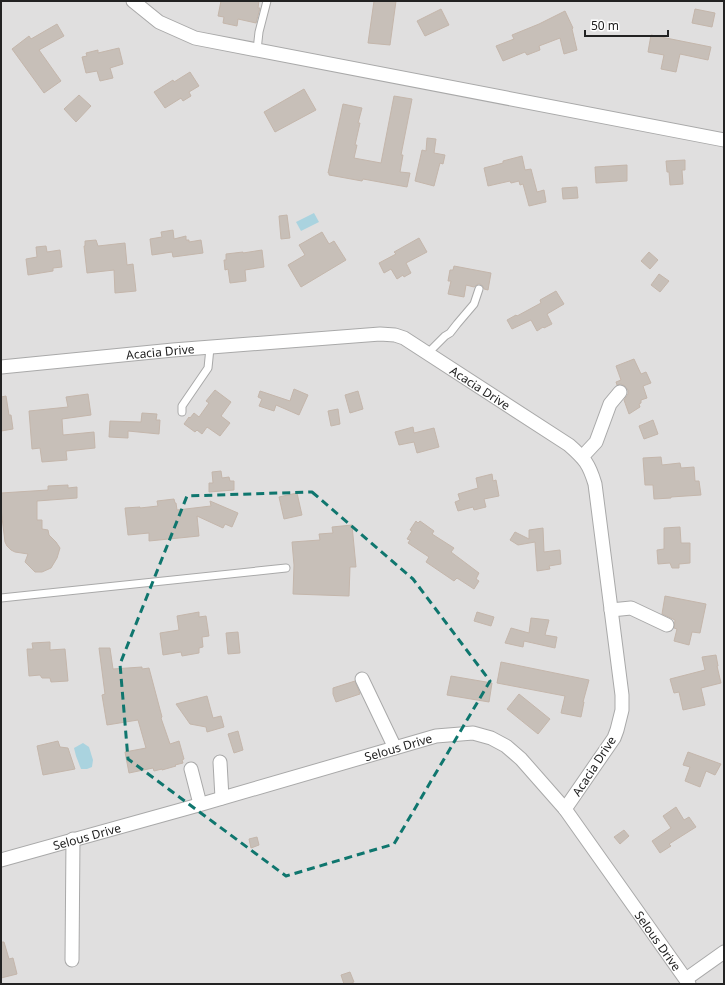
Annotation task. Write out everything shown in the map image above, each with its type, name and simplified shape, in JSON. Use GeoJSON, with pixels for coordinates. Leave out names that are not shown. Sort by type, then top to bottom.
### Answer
{"type":"FeatureCollection","features":[{"type":"Feature","properties":{"kind":"street"},"geometry":{"type":"LineString","coordinates":[[133,1],[159,22],[195,38],[724,140]]}},
{"type":"Feature","properties":{"kind":"street","name":"Acacia Drive"},"geometry":{"type":"LineString","coordinates":[[1,367],[380,334],[394,335],[404,338],[428,353],[569,445],[582,457],[590,469],[595,484],[622,695],[622,710],[617,730],[610,744],[565,809]]}},
{"type":"Feature","properties":{"kind":"street"},"geometry":{"type":"LineString","coordinates":[[582,457],[596,442],[610,404],[620,392]]}},
{"type":"Feature","properties":{"kind":"street"},"geometry":{"type":"LineString","coordinates":[[611,610],[632,608],[667,624]]}},
{"type":"Feature","properties":{"kind":"street"},"geometry":{"type":"LineString","coordinates":[[362,679],[395,748]]}},
{"type":"Feature","properties":{"kind":"street","name":"Selous Drive"},"geometry":{"type":"LineString","coordinates":[[1,860],[436,736],[473,733],[491,738],[506,746],[521,760],[565,809],[687,982]]}},
{"type":"Feature","properties":{"kind":"street"},"geometry":{"type":"LineString","coordinates":[[220,762],[222,798]]}},
{"type":"Feature","properties":{"kind":"street"},"geometry":{"type":"LineString","coordinates":[[191,769],[200,804]]}},
{"type":"Feature","properties":{"kind":"street"},"geometry":{"type":"LineString","coordinates":[[72,960],[73,839]]}},
{"type":"Feature","properties":{"kind":"street"},"geometry":{"type":"LineString","coordinates":[[687,982],[724,952]]}},
{"type":"Feature","properties":{"kind":"lane"},"geometry":{"type":"LineString","coordinates":[[257,50],[258,32],[267,1]]}},
{"type":"Feature","properties":{"kind":"lane"},"geometry":{"type":"LineString","coordinates":[[428,353],[450,333],[474,304],[479,289]]}},
{"type":"Feature","properties":{"kind":"lane"},"geometry":{"type":"LineString","coordinates":[[182,412],[182,406],[208,368],[210,348]]}},
{"type":"Feature","properties":{"kind":"lane"},"geometry":{"type":"LineString","coordinates":[[1,598],[286,568]]}},
{"type":"Feature","properties":{"kind":"highlighted area"},"geometry":{"type":"Polygon","coordinates":[[[312,492],[413,579],[490,681],[394,844],[286,876],[128,759],[120,664],[187,496],[312,492]]]}},
{"type":"Feature","properties":{"kind":"shaded area"},"geometry":{"type":"Polygon","coordinates":[[[1,1],[724,1],[724,984],[1,984],[1,1]]]}},
{"type":"Feature","properties":{"kind":"water"},"geometry":{"type":"Polygon","coordinates":[[[314,213],[319,222],[301,231],[296,222],[314,213]]]}},
{"type":"Feature","properties":{"kind":"water"},"geometry":{"type":"Polygon","coordinates":[[[83,743],[89,747],[93,760],[92,767],[87,769],[81,769],[74,748],[83,743]]]}},
{"type":"Feature","properties":{"kind":"building"},"geometry":{"type":"Polygon","coordinates":[[[221,1],[259,1],[258,8],[260,8],[256,23],[238,19],[237,26],[223,23],[224,17],[218,16],[221,1]]]}},
{"type":"Feature","properties":{"kind":"building"},"geometry":{"type":"Polygon","coordinates":[[[374,1],[396,1],[390,45],[368,43],[374,1]]]}},
{"type":"Feature","properties":{"kind":"building"},"geometry":{"type":"Polygon","coordinates":[[[441,9],[449,25],[425,36],[417,21],[441,9]]]}},
{"type":"Feature","properties":{"kind":"building"},"geometry":{"type":"Polygon","coordinates":[[[695,9],[715,13],[712,27],[692,23],[695,9]]]}},
{"type":"Feature","properties":{"kind":"building"},"geometry":{"type":"Polygon","coordinates":[[[565,11],[573,28],[577,50],[564,54],[560,38],[539,46],[540,50],[527,55],[525,52],[503,61],[496,46],[514,39],[512,35],[565,11]]]}},
{"type":"Feature","properties":{"kind":"building"},"geometry":{"type":"Polygon","coordinates":[[[57,24],[64,36],[39,50],[61,81],[44,93],[12,49],[29,36],[31,39],[57,24]]]}},
{"type":"Feature","properties":{"kind":"building"},"geometry":{"type":"Polygon","coordinates":[[[651,35],[711,47],[708,60],[680,54],[676,72],[661,69],[664,55],[648,52],[651,35]]]}},
{"type":"Feature","properties":{"kind":"building"},"geometry":{"type":"Polygon","coordinates":[[[119,48],[123,64],[110,68],[113,78],[100,81],[97,71],[86,73],[82,57],[87,56],[86,53],[98,50],[98,53],[119,48]]]}},
{"type":"Feature","properties":{"kind":"building"},"geometry":{"type":"Polygon","coordinates":[[[190,72],[199,86],[189,92],[191,96],[183,101],[181,98],[165,108],[154,92],[173,80],[174,82],[190,72]]]}},
{"type":"Feature","properties":{"kind":"building"},"geometry":{"type":"Polygon","coordinates":[[[304,89],[316,110],[275,132],[264,112],[304,89]]]}},
{"type":"Feature","properties":{"kind":"building"},"geometry":{"type":"Polygon","coordinates":[[[79,95],[91,106],[76,122],[64,109],[79,95]]]}},
{"type":"Feature","properties":{"kind":"building"},"geometry":{"type":"Polygon","coordinates":[[[394,96],[412,99],[401,155],[403,155],[400,172],[410,173],[407,187],[363,179],[362,181],[329,175],[328,173],[343,104],[362,108],[358,123],[360,123],[355,145],[357,145],[354,158],[381,163],[394,96]]]}},
{"type":"Feature","properties":{"kind":"building"},"geometry":{"type":"Polygon","coordinates":[[[427,138],[436,139],[434,153],[445,155],[443,164],[440,163],[434,186],[415,181],[422,150],[426,151],[427,138]]]}},
{"type":"Feature","properties":{"kind":"building"},"geometry":{"type":"Polygon","coordinates":[[[522,156],[525,170],[531,169],[537,192],[544,190],[546,202],[529,206],[523,184],[520,185],[519,181],[511,183],[510,181],[488,186],[484,168],[522,156]]]}},
{"type":"Feature","properties":{"kind":"building"},"geometry":{"type":"Polygon","coordinates":[[[685,160],[685,170],[682,170],[683,184],[670,185],[666,161],[685,160]]]}},
{"type":"Feature","properties":{"kind":"building"},"geometry":{"type":"Polygon","coordinates":[[[627,165],[627,181],[596,183],[595,167],[627,165]]]}},
{"type":"Feature","properties":{"kind":"building"},"geometry":{"type":"Polygon","coordinates":[[[577,187],[578,198],[563,199],[562,188],[577,187]]]}},
{"type":"Feature","properties":{"kind":"building"},"geometry":{"type":"Polygon","coordinates":[[[287,215],[290,238],[281,239],[279,216],[287,215]]]}},
{"type":"Feature","properties":{"kind":"building"},"geometry":{"type":"Polygon","coordinates":[[[173,230],[174,239],[186,236],[186,240],[189,240],[189,242],[201,240],[203,253],[173,257],[172,252],[152,255],[150,239],[162,237],[161,232],[173,230]]]}},
{"type":"Feature","properties":{"kind":"building"},"geometry":{"type":"Polygon","coordinates":[[[322,232],[329,244],[334,241],[346,260],[301,287],[288,265],[305,255],[299,245],[322,232]]]}},
{"type":"Feature","properties":{"kind":"building"},"geometry":{"type":"Polygon","coordinates":[[[419,238],[427,252],[406,263],[411,273],[404,277],[403,275],[397,279],[391,269],[384,273],[379,263],[396,254],[394,252],[419,238]]]}},
{"type":"Feature","properties":{"kind":"building"},"geometry":{"type":"Polygon","coordinates":[[[96,240],[98,246],[125,243],[127,265],[133,264],[136,291],[115,293],[114,270],[87,273],[84,246],[85,241],[96,240]]]}},
{"type":"Feature","properties":{"kind":"building"},"geometry":{"type":"Polygon","coordinates":[[[46,246],[47,252],[60,250],[62,267],[53,268],[53,271],[28,275],[26,259],[37,257],[36,247],[46,246]]]}},
{"type":"Feature","properties":{"kind":"building"},"geometry":{"type":"Polygon","coordinates":[[[262,250],[264,267],[245,270],[246,281],[230,283],[228,269],[225,270],[224,260],[226,260],[226,254],[262,250]]]}},
{"type":"Feature","properties":{"kind":"building"},"geometry":{"type":"Polygon","coordinates":[[[649,252],[658,260],[650,269],[641,261],[649,252]]]}},
{"type":"Feature","properties":{"kind":"building"},"geometry":{"type":"Polygon","coordinates":[[[454,266],[491,273],[488,290],[484,289],[480,284],[474,287],[466,285],[464,297],[448,294],[451,281],[448,281],[450,270],[453,270],[454,266]]]}},
{"type":"Feature","properties":{"kind":"building"},"geometry":{"type":"Polygon","coordinates":[[[659,274],[669,281],[660,292],[651,285],[659,274]]]}},
{"type":"Feature","properties":{"kind":"building"},"geometry":{"type":"Polygon","coordinates":[[[556,291],[564,304],[547,314],[552,324],[537,331],[531,320],[512,329],[507,320],[541,303],[540,300],[556,291]]]}},
{"type":"Feature","properties":{"kind":"building"},"geometry":{"type":"Polygon","coordinates":[[[634,359],[641,374],[646,372],[651,383],[643,386],[647,398],[641,400],[641,403],[639,404],[640,407],[629,414],[624,400],[628,394],[628,390],[621,384],[617,385],[616,382],[621,380],[616,366],[634,359]]]}},
{"type":"Feature","properties":{"kind":"building"},"geometry":{"type":"Polygon","coordinates":[[[294,389],[308,395],[299,415],[276,405],[274,411],[259,406],[262,399],[258,397],[260,391],[290,401],[294,389]]]}},
{"type":"Feature","properties":{"kind":"building"},"geometry":{"type":"Polygon","coordinates":[[[215,390],[231,402],[221,416],[230,423],[220,436],[207,427],[202,434],[197,430],[195,432],[184,424],[194,413],[199,417],[209,403],[206,401],[215,390]]]}},
{"type":"Feature","properties":{"kind":"building"},"geometry":{"type":"Polygon","coordinates":[[[358,391],[363,409],[350,413],[345,395],[358,391]]]}},
{"type":"Feature","properties":{"kind":"building"},"geometry":{"type":"Polygon","coordinates":[[[88,394],[91,415],[62,419],[63,435],[94,432],[95,448],[66,451],[67,460],[42,462],[40,448],[32,449],[29,411],[68,407],[66,397],[88,394]]]}},
{"type":"Feature","properties":{"kind":"building"},"geometry":{"type":"Polygon","coordinates":[[[6,396],[13,429],[1,431],[1,397],[6,396]]]}},
{"type":"Feature","properties":{"kind":"building"},"geometry":{"type":"Polygon","coordinates":[[[338,409],[340,424],[331,426],[328,411],[338,409]]]}},
{"type":"Feature","properties":{"kind":"building"},"geometry":{"type":"Polygon","coordinates":[[[142,413],[157,414],[156,420],[160,420],[159,434],[128,431],[128,438],[109,437],[110,421],[141,422],[142,413]]]}},
{"type":"Feature","properties":{"kind":"building"},"geometry":{"type":"Polygon","coordinates":[[[653,420],[658,434],[644,439],[639,426],[653,420]]]}},
{"type":"Feature","properties":{"kind":"building"},"geometry":{"type":"Polygon","coordinates":[[[413,427],[414,433],[434,428],[439,447],[417,453],[414,442],[399,445],[395,432],[413,427]]]}},
{"type":"Feature","properties":{"kind":"building"},"geometry":{"type":"Polygon","coordinates":[[[661,457],[662,465],[680,463],[681,468],[694,467],[695,481],[699,481],[701,495],[654,499],[653,485],[645,485],[643,458],[661,457]]]}},
{"type":"Feature","properties":{"kind":"building"},"geometry":{"type":"Polygon","coordinates":[[[221,471],[222,478],[229,477],[230,481],[234,481],[234,490],[209,492],[209,483],[213,483],[212,472],[221,471]]]}},
{"type":"Feature","properties":{"kind":"building"},"geometry":{"type":"Polygon","coordinates":[[[492,474],[493,481],[496,480],[499,496],[484,499],[486,507],[474,510],[473,507],[458,511],[455,502],[460,500],[458,494],[478,488],[476,478],[492,474]]]}},
{"type":"Feature","properties":{"kind":"building"},"geometry":{"type":"Polygon","coordinates":[[[68,485],[68,488],[77,487],[77,498],[37,501],[37,520],[42,520],[42,529],[48,530],[49,535],[60,548],[57,558],[51,568],[42,572],[35,572],[25,562],[28,554],[11,550],[5,542],[1,509],[1,493],[48,490],[48,486],[68,485]]]}},
{"type":"Feature","properties":{"kind":"building"},"geometry":{"type":"Polygon","coordinates":[[[297,493],[302,515],[284,519],[279,497],[297,493]]]}},
{"type":"Feature","properties":{"kind":"building"},"geometry":{"type":"Polygon","coordinates":[[[174,499],[177,510],[211,506],[210,501],[238,513],[232,527],[225,524],[223,528],[197,516],[199,536],[149,541],[149,533],[128,535],[125,508],[158,506],[157,501],[174,499]]]}},
{"type":"Feature","properties":{"kind":"building"},"geometry":{"type":"Polygon","coordinates":[[[416,521],[418,523],[420,521],[434,531],[432,534],[454,548],[451,552],[479,573],[476,579],[479,581],[474,589],[457,578],[454,581],[426,562],[429,557],[408,543],[410,540],[407,539],[412,531],[410,530],[416,521]]]}},
{"type":"Feature","properties":{"kind":"building"},"geometry":{"type":"Polygon","coordinates":[[[352,525],[356,567],[350,567],[349,596],[293,594],[294,565],[292,542],[320,540],[319,534],[333,533],[332,527],[352,525]]]}},
{"type":"Feature","properties":{"kind":"building"},"geometry":{"type":"Polygon","coordinates":[[[680,527],[681,543],[690,543],[690,563],[679,564],[679,568],[672,568],[670,563],[658,564],[657,550],[664,549],[664,528],[680,527]]]}},
{"type":"Feature","properties":{"kind":"building"},"geometry":{"type":"Polygon","coordinates":[[[543,528],[544,552],[560,550],[561,564],[549,566],[550,569],[537,571],[535,542],[518,545],[510,540],[515,532],[529,539],[529,530],[543,528]]]}},
{"type":"Feature","properties":{"kind":"building"},"geometry":{"type":"Polygon","coordinates":[[[665,596],[706,604],[700,633],[692,632],[689,645],[674,641],[677,629],[674,628],[675,620],[662,614],[665,596]]]}},
{"type":"Feature","properties":{"kind":"building"},"geometry":{"type":"Polygon","coordinates":[[[199,612],[199,617],[206,616],[209,636],[202,637],[203,647],[199,648],[199,653],[182,656],[181,652],[163,655],[160,633],[179,630],[177,616],[199,612]]]}},
{"type":"Feature","properties":{"kind":"building"},"geometry":{"type":"Polygon","coordinates":[[[477,612],[494,617],[491,626],[474,621],[477,612]]]}},
{"type":"Feature","properties":{"kind":"building"},"geometry":{"type":"Polygon","coordinates":[[[531,618],[549,620],[545,635],[557,637],[555,648],[524,641],[523,647],[505,643],[511,628],[529,633],[531,618]]]}},
{"type":"Feature","properties":{"kind":"building"},"geometry":{"type":"Polygon","coordinates":[[[238,632],[240,653],[228,654],[226,633],[238,632]]]}},
{"type":"Feature","properties":{"kind":"building"},"geometry":{"type":"Polygon","coordinates":[[[50,642],[50,650],[65,649],[68,681],[51,682],[50,678],[42,678],[40,675],[29,676],[27,649],[33,649],[32,643],[50,642]]]}},
{"type":"Feature","properties":{"kind":"building"},"geometry":{"type":"Polygon","coordinates":[[[99,648],[110,648],[113,669],[149,668],[162,717],[161,718],[170,744],[179,741],[184,759],[182,760],[183,763],[162,770],[154,771],[153,768],[129,773],[125,752],[146,748],[138,720],[107,725],[102,695],[105,694],[99,648]]]}},
{"type":"Feature","properties":{"kind":"building"},"geometry":{"type":"Polygon","coordinates":[[[716,655],[721,683],[701,688],[705,705],[683,710],[679,692],[674,693],[670,679],[705,670],[702,657],[716,655]]]}},
{"type":"Feature","properties":{"kind":"building"},"geometry":{"type":"Polygon","coordinates":[[[501,662],[589,680],[583,702],[581,717],[561,713],[565,696],[497,683],[501,662]]]}},
{"type":"Feature","properties":{"kind":"building"},"geometry":{"type":"Polygon","coordinates":[[[451,676],[492,683],[489,702],[447,695],[451,676]]]}},
{"type":"Feature","properties":{"kind":"building"},"geometry":{"type":"Polygon","coordinates":[[[355,681],[360,694],[336,702],[333,694],[333,688],[355,681]]]}},
{"type":"Feature","properties":{"kind":"building"},"geometry":{"type":"Polygon","coordinates":[[[519,694],[550,719],[538,734],[507,709],[519,694]]]}},
{"type":"Feature","properties":{"kind":"building"},"geometry":{"type":"Polygon","coordinates":[[[207,696],[213,718],[221,716],[224,727],[207,732],[206,727],[190,724],[176,704],[207,696]]]}},
{"type":"Feature","properties":{"kind":"building"},"geometry":{"type":"Polygon","coordinates":[[[238,731],[243,750],[234,753],[228,734],[238,731]]]}},
{"type":"Feature","properties":{"kind":"building"},"geometry":{"type":"Polygon","coordinates":[[[58,741],[60,747],[68,748],[75,769],[43,775],[37,746],[58,741]]]}},
{"type":"Feature","properties":{"kind":"building"},"geometry":{"type":"Polygon","coordinates":[[[688,752],[721,764],[715,775],[706,771],[700,787],[685,781],[690,767],[683,765],[688,752]]]}},
{"type":"Feature","properties":{"kind":"building"},"geometry":{"type":"Polygon","coordinates":[[[676,807],[684,820],[689,817],[696,827],[669,844],[671,846],[660,853],[652,841],[671,828],[663,816],[676,807]]]}},
{"type":"Feature","properties":{"kind":"building"},"geometry":{"type":"Polygon","coordinates":[[[624,830],[629,836],[620,844],[614,837],[624,830]]]}},
{"type":"Feature","properties":{"kind":"building"},"geometry":{"type":"Polygon","coordinates":[[[257,837],[259,845],[251,848],[249,839],[257,837]]]}},
{"type":"Feature","properties":{"kind":"building"},"geometry":{"type":"Polygon","coordinates":[[[1,942],[4,942],[9,959],[13,958],[17,974],[1,978],[1,942]]]}},
{"type":"Feature","properties":{"kind":"building"},"geometry":{"type":"Polygon","coordinates":[[[350,972],[354,982],[344,984],[341,975],[350,972]]]}}]}
